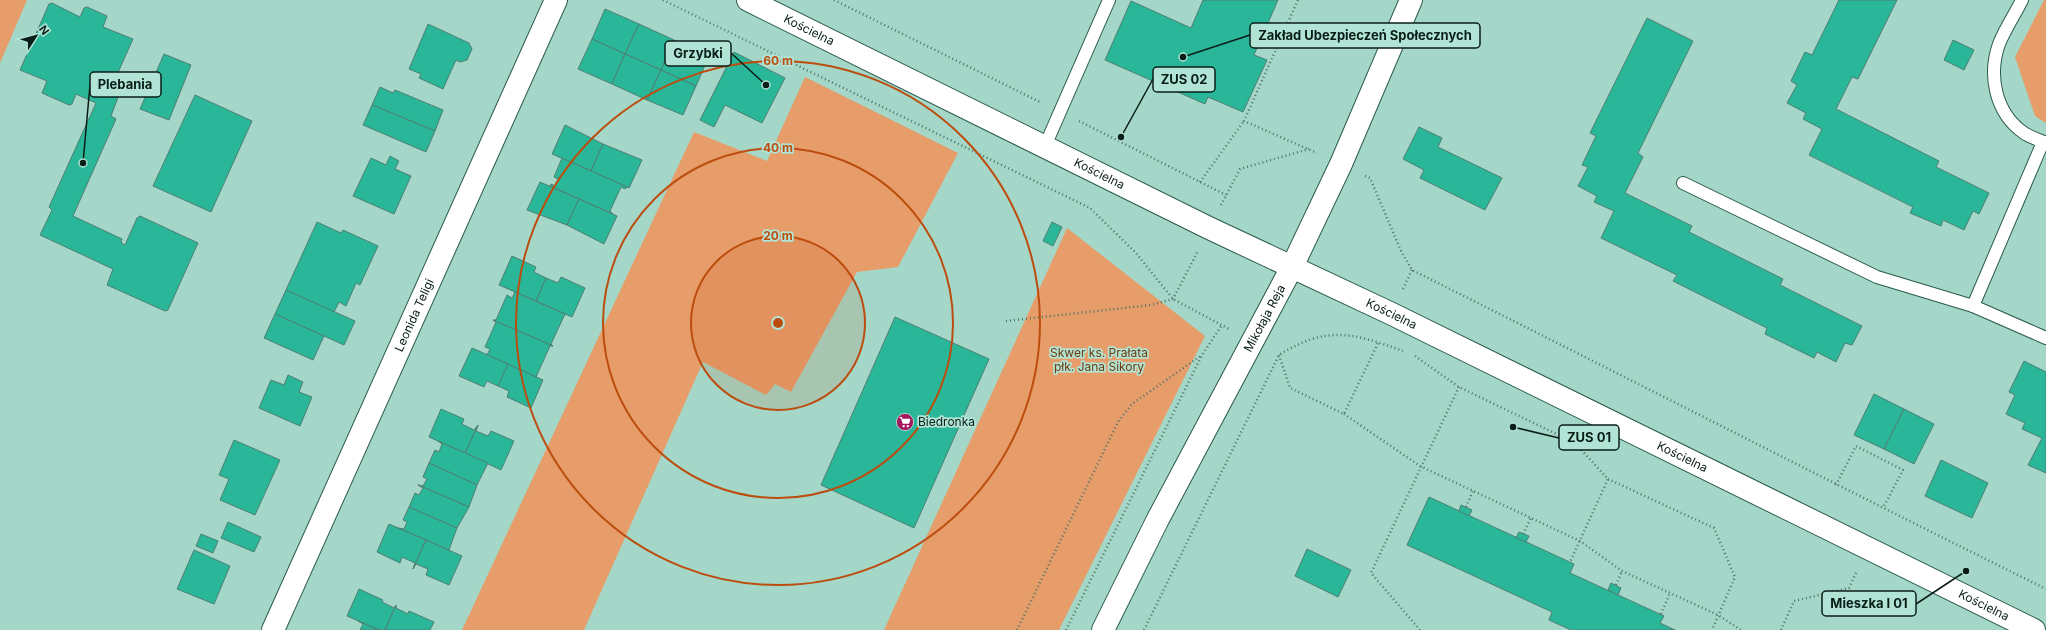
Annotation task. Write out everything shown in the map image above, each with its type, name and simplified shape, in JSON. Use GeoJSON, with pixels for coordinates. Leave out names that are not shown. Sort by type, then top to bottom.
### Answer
{"type":"FeatureCollection","features":[{"type":"Feature","properties":{"kind":"street","name":"Leonida Teligi"},"geometry":{"type":"LineString","coordinates":[[273,630],[556,0]]}},
{"type":"Feature","properties":{"kind":"street","name":"Kościelna"},"geometry":{"type":"LineString","coordinates":[[748,0],[1292,267],[1406,321],[2026,628]]}},
{"type":"Feature","properties":{"kind":"street","name":"Mikołaja Reja"},"geometry":{"type":"LineString","coordinates":[[1103,630],[1158,519],[1292,267],[1341,164],[1411,0]]}},
{"type":"Feature","properties":{"kind":"lane"},"geometry":{"type":"LineString","coordinates":[[1045,146],[1109,0]]}},
{"type":"Feature","properties":{"kind":"lane"},"geometry":{"type":"LineString","coordinates":[[1973,306],[2045,143],[2023,133],[2006,115],[1997,97],[1993,78],[1999,45],[2022,0]]}},
{"type":"Feature","properties":{"kind":"lane"},"geometry":{"type":"LineString","coordinates":[[1683,183],[1877,277],[1973,306],[2046,338]]}},
{"type":"Feature","properties":{"kind":"path"},"geometry":{"type":"LineString","coordinates":[[663,0],[1090,208],[1136,253],[1173,299],[1222,325],[1202,355],[1066,630]]}},
{"type":"Feature","properties":{"kind":"path"},"geometry":{"type":"LineString","coordinates":[[834,0],[1226,195]]}},
{"type":"Feature","properties":{"kind":"path"},"geometry":{"type":"LineString","coordinates":[[1200,182],[1244,121],[1298,0]]}},
{"type":"Feature","properties":{"kind":"path"},"geometry":{"type":"LineString","coordinates":[[1244,121],[1321,154]]}},
{"type":"Feature","properties":{"kind":"path"},"geometry":{"type":"LineString","coordinates":[[1363,175],[1370,178],[1401,251],[1412,270],[1686,407],[1836,485],[2046,589]]}},
{"type":"Feature","properties":{"kind":"path"},"geometry":{"type":"LineString","coordinates":[[1403,290],[1412,270]]}},
{"type":"Feature","properties":{"kind":"path"},"geometry":{"type":"LineString","coordinates":[[1006,322],[1151,305],[1173,299]]}},
{"type":"Feature","properties":{"kind":"path"},"geometry":{"type":"LineString","coordinates":[[1144,630],[1279,355],[1298,343],[1326,335],[1348,334],[1378,342],[1410,354],[1459,387],[1575,442],[1608,479],[1714,528],[1735,577],[1712,630]]}},
{"type":"Feature","properties":{"kind":"path"},"geometry":{"type":"LineString","coordinates":[[1344,414],[1378,342]]}},
{"type":"Feature","properties":{"kind":"path"},"geometry":{"type":"LineString","coordinates":[[1017,630],[1118,422],[1132,404],[1202,355]]}},
{"type":"Feature","properties":{"kind":"path"},"geometry":{"type":"LineString","coordinates":[[1279,355],[1290,388],[1344,414],[1420,466],[1580,541],[1622,571],[1718,615],[1741,630]]}},
{"type":"Feature","properties":{"kind":"path"},"geometry":{"type":"LineString","coordinates":[[1420,630],[1371,573],[1420,466],[1459,387]]}},
{"type":"Feature","properties":{"kind":"path"},"geometry":{"type":"LineString","coordinates":[[1836,485],[1856,446],[1903,470],[1883,508]]}},
{"type":"Feature","properties":{"kind":"path"},"geometry":{"type":"LineString","coordinates":[[1570,562],[1608,479]]}},
{"type":"Feature","properties":{"kind":"path"},"geometry":{"type":"LineString","coordinates":[[1466,507],[1474,491]]}},
{"type":"Feature","properties":{"kind":"path"},"geometry":{"type":"LineString","coordinates":[[1524,534],[1531,518]]}},
{"type":"Feature","properties":{"kind":"path"},"geometry":{"type":"LineString","coordinates":[[1781,630],[1794,601],[1849,588],[1867,548]]}},
{"type":"Feature","properties":{"kind":"path"},"geometry":{"type":"LineString","coordinates":[[1616,585],[1622,571]]}},
{"type":"Feature","properties":{"kind":"path"},"geometry":{"type":"LineString","coordinates":[[1661,614],[1670,593]]}},
{"type":"Feature","properties":{"kind":"green space"},"geometry":{"type":"Polygon","coordinates":[[[0,0],[27,0],[0,63],[0,0]]]}},
{"type":"Feature","properties":{"kind":"green space"},"geometry":{"type":"Polygon","coordinates":[[[2044,0],[2046,0],[2046,123],[2035,116],[2015,57],[2044,0]]]}},
{"type":"Feature","properties":{"kind":"green space"},"geometry":{"type":"Polygon","coordinates":[[[805,77],[958,153],[898,267],[857,272],[791,392],[775,384],[766,395],[703,362],[584,630],[462,630],[694,132],[767,161],[805,77]]]}},
{"type":"Feature","properties":{"kind":"green space","name":"Skwer ks. Prałata płk. Jana Sikory"},"geometry":{"type":"Polygon","coordinates":[[[1067,228],[1205,336],[1059,630],[884,630],[1067,228]]]}},
{"type":"Feature","properties":{"kind":"building"},"geometry":{"type":"Polygon","coordinates":[[[1203,0],[1278,0],[1254,55],[1267,60],[1243,112],[1208,97],[1205,104],[1105,60],[1131,1],[1191,28],[1203,0]]]}},
{"type":"Feature","properties":{"kind":"building"},"geometry":{"type":"Polygon","coordinates":[[[1839,0],[1897,0],[1858,79],[1852,77],[1836,109],[1939,161],[1936,167],[1989,193],[1979,214],[1973,211],[1964,230],[1943,220],[1941,226],[1910,213],[1913,207],[1809,155],[1822,129],[1803,119],[1806,113],[1787,103],[1797,85],[1791,81],[1805,52],[1812,55],[1839,0]]]}},
{"type":"Feature","properties":{"kind":"building"},"geometry":{"type":"Polygon","coordinates":[[[52,3],[80,17],[84,8],[87,7],[107,16],[103,27],[133,39],[111,88],[120,92],[111,116],[116,119],[73,216],[122,239],[121,243],[125,245],[137,218],[140,216],[198,243],[168,310],[165,311],[107,285],[113,269],[40,235],[52,210],[49,207],[96,103],[76,94],[72,104],[69,105],[42,93],[47,81],[20,70],[49,4],[52,3]]]}},
{"type":"Feature","properties":{"kind":"building"},"geometry":{"type":"Polygon","coordinates":[[[605,9],[639,24],[625,54],[592,39],[605,9]]]}},
{"type":"Feature","properties":{"kind":"building"},"geometry":{"type":"Polygon","coordinates":[[[1647,18],[1693,41],[1638,153],[1643,157],[1625,193],[1692,226],[1689,232],[1783,279],[1780,285],[1862,326],[1852,345],[1845,343],[1836,362],[1817,352],[1814,358],[1765,334],[1767,328],[1673,281],[1677,275],[1601,238],[1614,211],[1594,202],[1597,196],[1578,186],[1588,167],[1582,165],[1596,136],[1590,133],[1647,18]]]}},
{"type":"Feature","properties":{"kind":"building"},"geometry":{"type":"Polygon","coordinates":[[[428,24],[469,43],[472,49],[467,60],[460,62],[456,60],[443,89],[419,78],[421,74],[409,69],[428,24]]]}},
{"type":"Feature","properties":{"kind":"building"},"geometry":{"type":"Polygon","coordinates":[[[639,24],[674,40],[661,70],[625,54],[639,24]]]}},
{"type":"Feature","properties":{"kind":"building"},"geometry":{"type":"Polygon","coordinates":[[[592,39],[625,54],[612,84],[578,69],[592,39]]]}},
{"type":"Feature","properties":{"kind":"building"},"geometry":{"type":"Polygon","coordinates":[[[674,40],[709,56],[696,86],[661,70],[674,40]]]}},
{"type":"Feature","properties":{"kind":"building"},"geometry":{"type":"Polygon","coordinates":[[[1953,40],[1974,50],[1964,70],[1944,60],[1953,40]]]}},
{"type":"Feature","properties":{"kind":"building"},"geometry":{"type":"Polygon","coordinates":[[[734,52],[785,78],[762,123],[725,105],[714,127],[700,120],[734,52]]]}},
{"type":"Feature","properties":{"kind":"building"},"geometry":{"type":"Polygon","coordinates":[[[164,54],[191,65],[169,120],[140,109],[164,54]]]}},
{"type":"Feature","properties":{"kind":"building"},"geometry":{"type":"Polygon","coordinates":[[[625,54],[661,70],[647,100],[612,84],[625,54]]]}},
{"type":"Feature","properties":{"kind":"building"},"geometry":{"type":"Polygon","coordinates":[[[661,70],[696,86],[683,115],[647,100],[661,70]]]}},
{"type":"Feature","properties":{"kind":"building"},"geometry":{"type":"Polygon","coordinates":[[[380,87],[393,93],[395,90],[443,110],[435,131],[372,105],[380,87]]]}},
{"type":"Feature","properties":{"kind":"building"},"geometry":{"type":"Polygon","coordinates":[[[195,95],[252,121],[211,212],[153,186],[195,95]]]}},
{"type":"Feature","properties":{"kind":"building"},"geometry":{"type":"Polygon","coordinates":[[[372,105],[435,131],[426,152],[363,125],[372,105]]]}},
{"type":"Feature","properties":{"kind":"building"},"geometry":{"type":"Polygon","coordinates":[[[565,125],[603,144],[591,171],[552,154],[565,125]]]}},
{"type":"Feature","properties":{"kind":"building"},"geometry":{"type":"Polygon","coordinates":[[[1419,127],[1442,138],[1438,147],[1502,178],[1485,210],[1420,178],[1424,170],[1403,159],[1419,127]]]}},
{"type":"Feature","properties":{"kind":"building"},"geometry":{"type":"Polygon","coordinates":[[[603,144],[642,160],[629,188],[591,171],[603,144]]]}},
{"type":"Feature","properties":{"kind":"building"},"geometry":{"type":"Polygon","coordinates":[[[390,156],[399,161],[395,169],[411,176],[394,214],[353,196],[371,158],[386,165],[390,156]]]}},
{"type":"Feature","properties":{"kind":"building"},"geometry":{"type":"Polygon","coordinates":[[[562,158],[627,187],[625,189],[621,187],[610,211],[613,214],[550,186],[551,184],[555,186],[558,179],[554,177],[562,158]]]}},
{"type":"Feature","properties":{"kind":"building"},"geometry":{"type":"Polygon","coordinates":[[[540,182],[579,199],[567,225],[527,210],[540,182]]]}},
{"type":"Feature","properties":{"kind":"building"},"geometry":{"type":"Polygon","coordinates":[[[579,199],[617,216],[604,244],[567,225],[579,199]]]}},
{"type":"Feature","properties":{"kind":"building"},"geometry":{"type":"Polygon","coordinates":[[[317,222],[341,233],[343,230],[378,246],[360,285],[356,283],[346,306],[339,302],[334,312],[286,290],[317,222]]]}},
{"type":"Feature","properties":{"kind":"building"},"geometry":{"type":"Polygon","coordinates":[[[1052,222],[1062,227],[1053,246],[1043,241],[1052,222]]]}},
{"type":"Feature","properties":{"kind":"building"},"geometry":{"type":"Polygon","coordinates":[[[512,256],[536,267],[534,272],[546,278],[536,301],[499,285],[512,256]]]}},
{"type":"Feature","properties":{"kind":"building"},"geometry":{"type":"Polygon","coordinates":[[[561,277],[585,288],[572,317],[536,301],[546,278],[558,283],[561,277]]]}},
{"type":"Feature","properties":{"kind":"building"},"geometry":{"type":"Polygon","coordinates":[[[286,290],[355,321],[344,345],[275,314],[286,290]]]}},
{"type":"Feature","properties":{"kind":"building"},"geometry":{"type":"Polygon","coordinates":[[[515,292],[565,314],[551,344],[553,346],[493,320],[496,320],[507,295],[512,298],[515,292]]]}},
{"type":"Feature","properties":{"kind":"building"},"geometry":{"type":"Polygon","coordinates":[[[275,314],[324,336],[313,360],[264,338],[275,314]]]}},
{"type":"Feature","properties":{"kind":"building","name":"Biedronka"},"geometry":{"type":"Polygon","coordinates":[[[895,317],[989,359],[914,528],[821,485],[895,317]]]}},
{"type":"Feature","properties":{"kind":"building"},"geometry":{"type":"Polygon","coordinates":[[[493,320],[553,346],[550,346],[536,377],[487,355],[490,349],[485,347],[496,322],[493,320]]]}},
{"type":"Feature","properties":{"kind":"building"},"geometry":{"type":"Polygon","coordinates":[[[472,348],[508,364],[498,386],[487,381],[484,387],[459,376],[472,348]]]}},
{"type":"Feature","properties":{"kind":"building"},"geometry":{"type":"Polygon","coordinates":[[[2024,361],[2046,372],[2046,473],[2028,465],[2042,438],[2022,429],[2025,423],[2006,414],[2015,395],[2009,392],[2024,361]]]}},
{"type":"Feature","properties":{"kind":"building"},"geometry":{"type":"Polygon","coordinates":[[[508,364],[543,380],[531,408],[507,397],[509,391],[498,386],[508,364]]]}},
{"type":"Feature","properties":{"kind":"building"},"geometry":{"type":"Polygon","coordinates":[[[288,375],[303,382],[299,392],[312,397],[300,426],[259,408],[271,380],[284,385],[288,375]]]}},
{"type":"Feature","properties":{"kind":"building"},"geometry":{"type":"Polygon","coordinates":[[[1874,394],[1904,409],[1884,449],[1854,435],[1874,394]]]}},
{"type":"Feature","properties":{"kind":"building"},"geometry":{"type":"Polygon","coordinates":[[[441,409],[464,419],[462,424],[474,430],[478,425],[465,453],[429,437],[441,409]]]}},
{"type":"Feature","properties":{"kind":"building"},"geometry":{"type":"Polygon","coordinates":[[[1904,409],[1934,424],[1914,464],[1884,449],[1904,409]]]}},
{"type":"Feature","properties":{"kind":"building"},"geometry":{"type":"Polygon","coordinates":[[[478,425],[476,431],[488,436],[491,431],[514,441],[501,470],[465,453],[478,425]]]}},
{"type":"Feature","properties":{"kind":"building"},"geometry":{"type":"Polygon","coordinates":[[[234,440],[280,460],[255,515],[220,500],[229,479],[219,475],[234,440]]]}},
{"type":"Feature","properties":{"kind":"building"},"geometry":{"type":"Polygon","coordinates":[[[438,441],[488,463],[477,485],[429,463],[435,450],[439,452],[442,444],[438,441]]]}},
{"type":"Feature","properties":{"kind":"building"},"geometry":{"type":"Polygon","coordinates":[[[1941,460],[1988,483],[1972,518],[1925,496],[1941,460]]]}},
{"type":"Feature","properties":{"kind":"building"},"geometry":{"type":"Polygon","coordinates":[[[429,463],[477,485],[469,507],[418,485],[423,486],[427,479],[423,477],[429,463]]]}},
{"type":"Feature","properties":{"kind":"building"},"geometry":{"type":"Polygon","coordinates":[[[418,485],[469,507],[457,528],[409,507],[415,493],[419,495],[423,488],[418,485]]]}},
{"type":"Feature","properties":{"kind":"building"},"geometry":{"type":"Polygon","coordinates":[[[1429,497],[1574,564],[1570,573],[1664,616],[1660,623],[1675,630],[1571,630],[1549,620],[1552,612],[1407,545],[1429,497]]]}},
{"type":"Feature","properties":{"kind":"building"},"geometry":{"type":"Polygon","coordinates":[[[1461,505],[1472,510],[1469,516],[1459,511],[1461,505]]]}},
{"type":"Feature","properties":{"kind":"building"},"geometry":{"type":"Polygon","coordinates":[[[409,507],[457,528],[449,550],[398,528],[404,529],[407,522],[403,520],[409,507]]]}},
{"type":"Feature","properties":{"kind":"building"},"geometry":{"type":"Polygon","coordinates":[[[228,522],[261,537],[254,552],[221,538],[228,522]]]}},
{"type":"Feature","properties":{"kind":"building"},"geometry":{"type":"Polygon","coordinates":[[[389,524],[426,540],[413,569],[415,563],[402,557],[400,563],[377,552],[389,524]]]}},
{"type":"Feature","properties":{"kind":"building"},"geometry":{"type":"Polygon","coordinates":[[[1519,532],[1529,536],[1526,542],[1516,538],[1519,532]]]}},
{"type":"Feature","properties":{"kind":"building"},"geometry":{"type":"Polygon","coordinates":[[[201,534],[218,541],[213,553],[196,546],[201,534]]]}},
{"type":"Feature","properties":{"kind":"building"},"geometry":{"type":"Polygon","coordinates":[[[426,540],[462,556],[449,585],[426,575],[428,569],[416,564],[413,569],[426,540]]]}},
{"type":"Feature","properties":{"kind":"building"},"geometry":{"type":"Polygon","coordinates":[[[1307,549],[1351,570],[1338,597],[1295,576],[1307,549]]]}},
{"type":"Feature","properties":{"kind":"building"},"geometry":{"type":"Polygon","coordinates":[[[194,550],[230,566],[214,604],[177,589],[194,550]]]}},
{"type":"Feature","properties":{"kind":"building"},"geometry":{"type":"Polygon","coordinates":[[[1611,583],[1621,588],[1618,595],[1608,590],[1611,583]]]}},
{"type":"Feature","properties":{"kind":"building"},"geometry":{"type":"Polygon","coordinates":[[[359,589],[383,600],[382,602],[394,608],[396,605],[385,630],[379,630],[347,616],[359,589]]]}},
{"type":"Feature","properties":{"kind":"building"},"geometry":{"type":"Polygon","coordinates":[[[396,605],[396,608],[408,614],[409,611],[434,622],[430,630],[385,630],[396,605]]]}},
{"type":"Feature","properties":{"kind":"building"},"geometry":{"type":"Polygon","coordinates":[[[358,621],[379,630],[360,630],[363,624],[358,621]]]}},
{"type":"Feature","properties":{"kind":"place","name":"Zakład Ubezpieczeń Społecznych"},"geometry":{"type":"Point","coordinates":[1183,57]}},
{"type":"Feature","properties":{"kind":"place","name":"Grzybki"},"geometry":{"type":"Point","coordinates":[766,85]}},
{"type":"Feature","properties":{"kind":"place","name":"ZUS 02"},"geometry":{"type":"Point","coordinates":[1121,137]}},
{"type":"Feature","properties":{"kind":"place","name":"Plebania"},"geometry":{"type":"Point","coordinates":[83,163]}},
{"type":"Feature","properties":{"kind":"place","name":"Biedronka"},"geometry":{"type":"Point","coordinates":[905,422]}},
{"type":"Feature","properties":{"kind":"place","name":"ZUS 01"},"geometry":{"type":"Point","coordinates":[1513,427]}},
{"type":"Feature","properties":{"kind":"place","name":"Mieszka I 01"},"geometry":{"type":"Point","coordinates":[1966,571]}}]}
